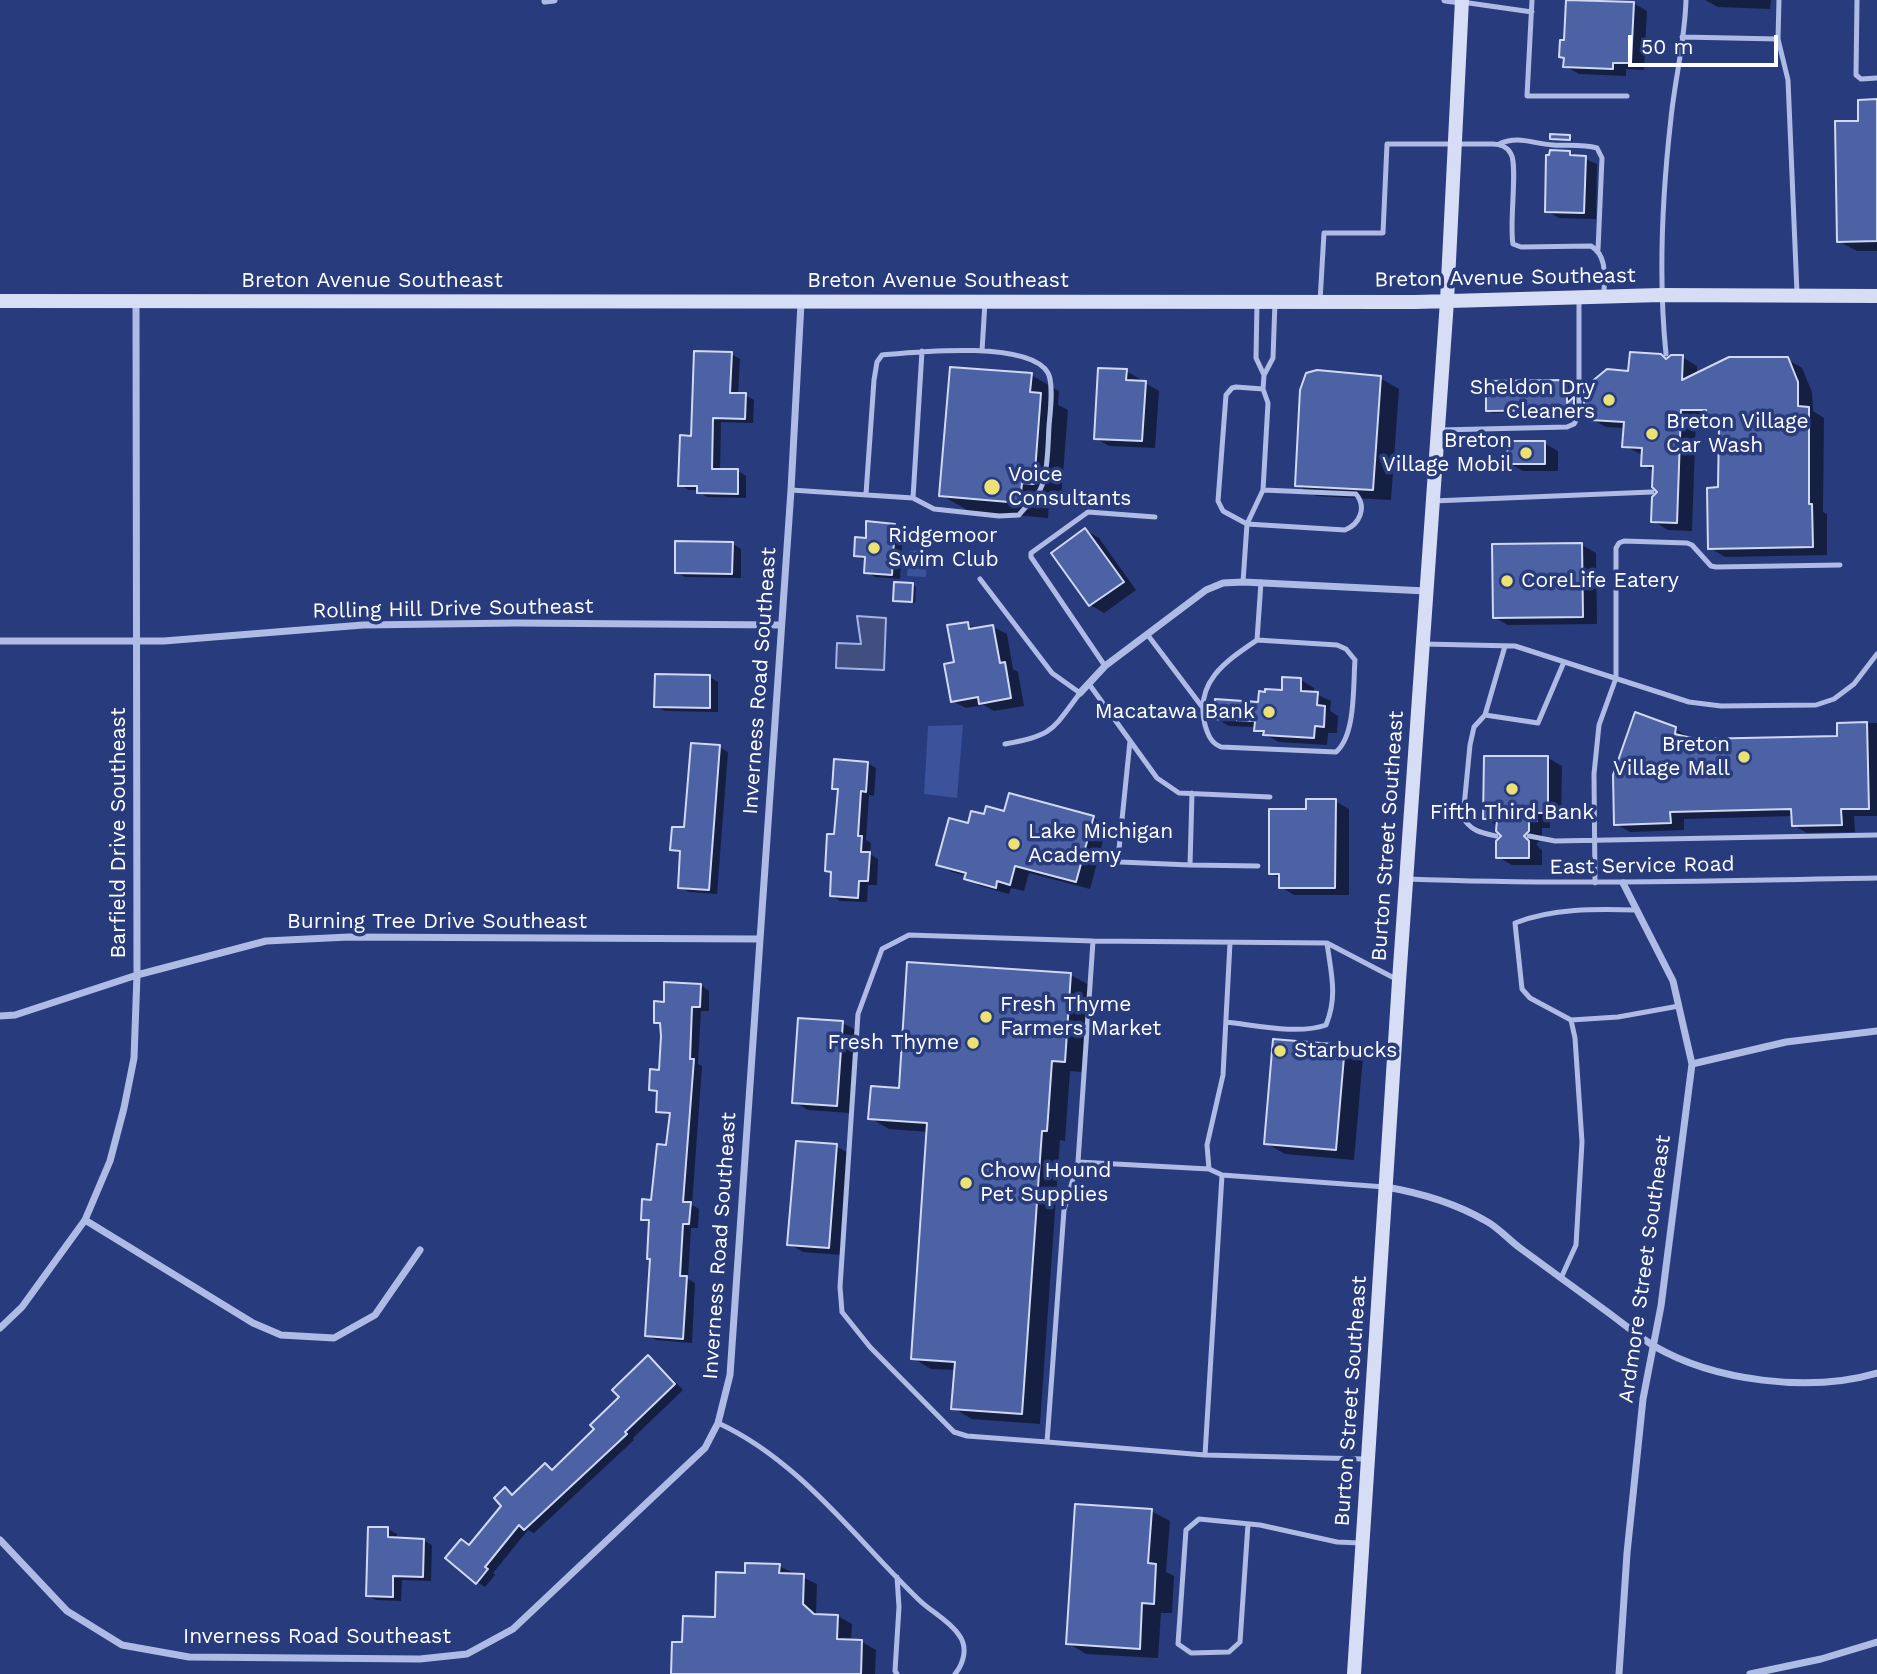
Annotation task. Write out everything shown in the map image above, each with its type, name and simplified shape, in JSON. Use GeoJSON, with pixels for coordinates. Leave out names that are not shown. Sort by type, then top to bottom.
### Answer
{"type":"FeatureCollection","features":[{"type":"Feature","properties":{"kind":"main road","name":"Burton Street Southeast"},"geometry":{"type":"LineString","coordinates":[[1354,1674],[1447,301],[1462,1]]}},
{"type":"Feature","properties":{"kind":"main road","name":"Breton Avenue Southeast"},"geometry":{"type":"LineString","coordinates":[[0,302],[1447,301],[1661,295],[1877,296]]}},
{"type":"Feature","properties":{"kind":"street"},"geometry":{"type":"LineString","coordinates":[[545,1],[554,0]]}},
{"type":"Feature","properties":{"kind":"street"},"geometry":{"type":"LineString","coordinates":[[1445,0],[1462,1]]}},
{"type":"Feature","properties":{"kind":"street","name":"Barfield Drive Southeast"},"geometry":{"type":"LineString","coordinates":[[0,1328],[22,1307],[85,1220],[110,1161],[134,1058],[136,301]]}},
{"type":"Feature","properties":{"kind":"street","name":"Inverness Road Southeast"},"geometry":{"type":"LineString","coordinates":[[0,1540],[67,1611],[122,1644],[189,1657],[420,1659],[467,1654],[513,1629],[705,1448],[718,1423],[730,1375],[791,490],[801,303]]}},
{"type":"Feature","properties":{"kind":"street"},"geometry":{"type":"LineString","coordinates":[[1080,693],[1105,666],[1214,585],[1261,582],[1426,591]]}},
{"type":"Feature","properties":{"kind":"street","name":"Rolling Hill Drive Southeast"},"geometry":{"type":"LineString","coordinates":[[0,640],[164,641],[363,625],[782,625]]}},
{"type":"Feature","properties":{"kind":"street","name":"Ardmore Street Southeast"},"geometry":{"type":"LineString","coordinates":[[1619,1674],[1627,1553],[1641,1425],[1692,1064],[1673,981],[1623,883]]}},
{"type":"Feature","properties":{"kind":"street","name":"Burning Tree Drive Southeast"},"geometry":{"type":"LineString","coordinates":[[0,1016],[15,1015],[136,975],[266,941],[349,937],[759,939]]}},
{"type":"Feature","properties":{"kind":"street"},"geometry":{"type":"LineString","coordinates":[[1692,1064],[1786,1042],[1877,1031]]}},
{"type":"Feature","properties":{"kind":"street"},"geometry":{"type":"LineString","coordinates":[[1385,1187],[1420,1193],[1489,1223],[1654,1346],[1719,1372],[1771,1381],[1835,1380],[1877,1373]]}},
{"type":"Feature","properties":{"kind":"street"},"geometry":{"type":"LineString","coordinates":[[85,1220],[253,1323],[281,1335],[334,1338],[375,1315],[420,1250]]}},
{"type":"Feature","properties":{"kind":"street"},"geometry":{"type":"LineString","coordinates":[[1750,1674],[1821,1659],[1877,1642]]}},
{"type":"Feature","properties":{"kind":"lane"},"geometry":{"type":"LineString","coordinates":[[1532,0],[1527,96],[1627,96]]}},
{"type":"Feature","properties":{"kind":"lane"},"geometry":{"type":"LineString","coordinates":[[1666,354],[1661,295],[1663,214],[1671,115],[1686,0]]}},
{"type":"Feature","properties":{"kind":"lane"},"geometry":{"type":"LineString","coordinates":[[1779,0],[1778,38],[1788,80],[1797,296]]}},
{"type":"Feature","properties":{"kind":"lane"},"geometry":{"type":"LineString","coordinates":[[1857,0],[1856,75],[1861,79],[1877,78]]}},
{"type":"Feature","properties":{"kind":"lane"},"geometry":{"type":"LineString","coordinates":[[1462,1],[1532,12]]}},
{"type":"Feature","properties":{"kind":"lane"},"geometry":{"type":"LineString","coordinates":[[1682,37],[1778,38]]}},
{"type":"Feature","properties":{"kind":"lane"},"geometry":{"type":"LineString","coordinates":[[1320,301],[1324,233],[1383,233],[1387,144],[1499,144],[1519,139],[1550,145],[1597,148],[1602,158],[1598,250],[1604,266],[1604,297]]}},
{"type":"Feature","properties":{"kind":"lane"},"geometry":{"type":"LineString","coordinates":[[1499,144],[1511,152],[1514,161],[1511,205],[1513,244],[1521,247],[1591,246],[1598,250]]}},
{"type":"Feature","properties":{"kind":"lane"},"geometry":{"type":"LineString","coordinates":[[1437,430],[1567,427],[1574,424],[1579,415],[1579,298]]}},
{"type":"Feature","properties":{"kind":"lane"},"geometry":{"type":"LineString","coordinates":[[982,351],[985,301]]}},
{"type":"Feature","properties":{"kind":"lane"},"geometry":{"type":"LineString","coordinates":[[1257,301],[1256,358],[1264,375]]}},
{"type":"Feature","properties":{"kind":"lane"},"geometry":{"type":"LineString","coordinates":[[1243,582],[1247,524],[1263,490],[1268,404],[1263,389],[1264,375],[1273,358],[1275,301]]}},
{"type":"Feature","properties":{"kind":"lane"},"geometry":{"type":"LineString","coordinates":[[791,490],[913,499],[934,509],[999,516],[1019,515],[1040,489],[1047,458],[1051,389],[1048,373],[1021,356],[982,351],[943,349],[881,355],[873,380],[866,494]]}},
{"type":"Feature","properties":{"kind":"lane"},"geometry":{"type":"LineString","coordinates":[[913,499],[922,351]]}},
{"type":"Feature","properties":{"kind":"lane"},"geometry":{"type":"LineString","coordinates":[[1263,389],[1236,387],[1226,395],[1218,501],[1223,511],[1247,524],[1345,530],[1355,524],[1361,513],[1361,501],[1356,495],[1263,490]]}},
{"type":"Feature","properties":{"kind":"lane"},"geometry":{"type":"LineString","coordinates":[[1433,501],[1652,492]]}},
{"type":"Feature","properties":{"kind":"lane"},"geometry":{"type":"LineString","coordinates":[[1105,666],[1031,557],[1031,553],[1088,512],[1155,517]]}},
{"type":"Feature","properties":{"kind":"lane"},"geometry":{"type":"LineString","coordinates":[[1595,883],[1594,774],[1599,725],[1616,678],[1616,548],[1619,543],[1686,543],[1692,545],[1711,566],[1840,565]]}},
{"type":"Feature","properties":{"kind":"lane"},"geometry":{"type":"LineString","coordinates":[[980,579],[1052,673],[1080,693],[1054,728],[1036,739],[1005,744]]}},
{"type":"Feature","properties":{"kind":"lane"},"geometry":{"type":"LineString","coordinates":[[1257,640],[1261,582]]}},
{"type":"Feature","properties":{"kind":"lane"},"geometry":{"type":"LineString","coordinates":[[1147,634],[1203,708]]}},
{"type":"Feature","properties":{"kind":"lane"},"geometry":{"type":"LineString","coordinates":[[1257,640],[1337,645],[1346,649],[1356,660],[1349,735],[1336,752],[1221,747],[1211,740],[1203,708],[1210,681],[1219,668],[1257,640]]}},
{"type":"Feature","properties":{"kind":"lane"},"geometry":{"type":"LineString","coordinates":[[1422,644],[1515,646],[1689,702],[1721,706],[1816,705],[1834,699],[1854,684],[1877,654]]}},
{"type":"Feature","properties":{"kind":"lane"},"geometry":{"type":"LineString","coordinates":[[1496,836],[1478,832],[1468,826],[1463,817],[1469,745],[1474,727],[1485,715],[1505,646]]}},
{"type":"Feature","properties":{"kind":"lane"},"geometry":{"type":"LineString","coordinates":[[1485,715],[1538,723],[1564,662]]}},
{"type":"Feature","properties":{"kind":"lane"},"geometry":{"type":"LineString","coordinates":[[1088,684],[1157,778],[1179,793],[1269,797]]}},
{"type":"Feature","properties":{"kind":"lane"},"geometry":{"type":"LineString","coordinates":[[1130,741],[1118,859],[1120,862],[1258,866]]}},
{"type":"Feature","properties":{"kind":"lane"},"geometry":{"type":"LineString","coordinates":[[1189,865],[1192,793]]}},
{"type":"Feature","properties":{"kind":"lane"},"geometry":{"type":"LineString","coordinates":[[1529,836],[1555,841],[1877,835]]}},
{"type":"Feature","properties":{"kind":"lane","name":"East Service Road"},"geometry":{"type":"LineString","coordinates":[[1407,879],[1623,883],[1877,878]]}},
{"type":"Feature","properties":{"kind":"lane"},"geometry":{"type":"LineString","coordinates":[[1636,910],[1559,911],[1535,915],[1516,923],[1522,989],[1530,998],[1571,1020],[1618,1017],[1679,1006]]}},
{"type":"Feature","properties":{"kind":"lane"},"geometry":{"type":"LineString","coordinates":[[1368,1459],[1205,1455],[967,1436],[954,1432],[870,1347],[842,1312],[840,1287],[858,1014],[882,949],[909,935],[1093,941],[1327,943],[1399,981]]}},
{"type":"Feature","properties":{"kind":"lane"},"geometry":{"type":"LineString","coordinates":[[1047,1442],[1064,1210],[1078,1162],[1093,941]]}},
{"type":"Feature","properties":{"kind":"lane"},"geometry":{"type":"LineString","coordinates":[[1209,1169],[1207,1145],[1223,1075],[1230,943]]}},
{"type":"Feature","properties":{"kind":"lane"},"geometry":{"type":"LineString","coordinates":[[1226,1022],[1301,1030],[1326,1025],[1332,1008],[1333,994],[1327,943]]}},
{"type":"Feature","properties":{"kind":"lane"},"geometry":{"type":"LineString","coordinates":[[1562,1278],[1576,1245],[1582,1142],[1571,1020]]}},
{"type":"Feature","properties":{"kind":"lane"},"geometry":{"type":"LineString","coordinates":[[1078,1162],[1209,1169],[1222,1175],[1385,1187]]}},
{"type":"Feature","properties":{"kind":"lane"},"geometry":{"type":"LineString","coordinates":[[1205,1455],[1222,1175]]}},
{"type":"Feature","properties":{"kind":"lane"},"geometry":{"type":"LineString","coordinates":[[718,1423],[743,1434],[793,1471],[920,1601],[961,1636],[963,1665],[955,1674]]}},
{"type":"Feature","properties":{"kind":"lane"},"geometry":{"type":"LineString","coordinates":[[1248,1524],[1240,1642],[1229,1652],[1191,1653],[1178,1644],[1186,1530],[1199,1519],[1248,1524],[1336,1542],[1363,1543]]}},
{"type":"Feature","properties":{"kind":"lane"},"geometry":{"type":"LineString","coordinates":[[897,1577],[899,1607],[895,1671],[898,1674]]}},
{"type":"Feature","properties":{"kind":"shaded area"},"geometry":{"type":"Polygon","coordinates":[[[920,541],[928,542],[926,577],[907,576],[909,551],[919,550],[920,541]]]}},
{"type":"Feature","properties":{"kind":"shaded area"},"geometry":{"type":"Polygon","coordinates":[[[857,616],[886,618],[884,670],[836,668],[837,643],[861,644],[857,616]]]}},
{"type":"Feature","properties":{"kind":"shaded area"},"geometry":{"type":"Polygon","coordinates":[[[963,725],[957,798],[924,794],[928,726],[963,725]]]}},
{"type":"Feature","properties":{"kind":"building"},"geometry":{"type":"Polygon","coordinates":[[[1566,0],[1634,2],[1631,63],[1613,63],[1613,69],[1563,67],[1564,58],[1559,57],[1560,40],[1564,40],[1566,0]]]}},
{"type":"Feature","properties":{"kind":"building"},"geometry":{"type":"Polygon","coordinates":[[[1877,99],[1877,241],[1837,242],[1835,121],[1858,121],[1858,100],[1877,99]]]}},
{"type":"Feature","properties":{"kind":"building"},"geometry":{"type":"Polygon","coordinates":[[[1550,134],[1570,135],[1570,140],[1550,139],[1550,134]]]}},
{"type":"Feature","properties":{"kind":"building"},"geometry":{"type":"Polygon","coordinates":[[[1550,150],[1570,151],[1570,155],[1586,156],[1584,213],[1545,212],[1546,155],[1549,155],[1550,150]]]}},
{"type":"Feature","properties":{"kind":"building"},"geometry":{"type":"Polygon","coordinates":[[[694,351],[732,352],[730,393],[746,393],[745,419],[713,418],[712,469],[738,469],[738,494],[697,493],[697,486],[678,486],[680,435],[691,436],[694,351]]]}},
{"type":"Feature","properties":{"kind":"building"},"geometry":{"type":"Polygon","coordinates":[[[1630,352],[1661,354],[1666,359],[1671,355],[1683,355],[1682,380],[1729,357],[1788,357],[1798,382],[1798,406],[1809,407],[1809,504],[1812,504],[1813,547],[1708,549],[1707,488],[1718,487],[1719,426],[1706,426],[1706,410],[1681,410],[1677,523],[1651,522],[1652,497],[1657,492],[1652,487],[1653,466],[1641,466],[1642,448],[1622,447],[1624,422],[1590,420],[1591,410],[1584,410],[1584,388],[1607,369],[1628,371],[1630,352]]]}},
{"type":"Feature","properties":{"kind":"building"},"geometry":{"type":"Polygon","coordinates":[[[950,367],[1032,373],[1030,392],[1041,393],[1034,484],[1022,483],[1020,503],[939,496],[950,367]]]}},
{"type":"Feature","properties":{"kind":"building"},"geometry":{"type":"Polygon","coordinates":[[[1098,368],[1127,369],[1126,380],[1146,381],[1142,441],[1094,439],[1098,368]]]}},
{"type":"Feature","properties":{"kind":"building"},"geometry":{"type":"Polygon","coordinates":[[[1317,370],[1381,376],[1373,490],[1295,486],[1300,390],[1306,373],[1317,370]]]}},
{"type":"Feature","properties":{"kind":"building"},"geometry":{"type":"Polygon","coordinates":[[[1567,380],[1567,403],[1574,397],[1574,410],[1486,411],[1486,381],[1567,380]]]}},
{"type":"Feature","properties":{"kind":"building","name":"Breton Village Mobil"},"geometry":{"type":"Polygon","coordinates":[[[1508,441],[1545,441],[1545,464],[1507,464],[1508,441]]]}},
{"type":"Feature","properties":{"kind":"building","name":"Ridgemoor Swim Club"},"geometry":{"type":"Polygon","coordinates":[[[866,521],[895,524],[892,575],[864,573],[865,557],[854,556],[855,537],[866,538],[866,521]]]}},
{"type":"Feature","properties":{"kind":"building"},"geometry":{"type":"Polygon","coordinates":[[[1085,528],[1124,582],[1089,606],[1051,553],[1085,528]]]}},
{"type":"Feature","properties":{"kind":"building"},"geometry":{"type":"Polygon","coordinates":[[[675,541],[733,542],[732,574],[675,573],[675,541]]]}},
{"type":"Feature","properties":{"kind":"building"},"geometry":{"type":"Polygon","coordinates":[[[1582,543],[1583,617],[1493,618],[1492,544],[1582,543]]]}},
{"type":"Feature","properties":{"kind":"building"},"geometry":{"type":"Polygon","coordinates":[[[894,582],[913,583],[912,602],[893,601],[894,582]]]}},
{"type":"Feature","properties":{"kind":"building"},"geometry":{"type":"Polygon","coordinates":[[[968,622],[969,629],[993,625],[1000,663],[1005,662],[1011,698],[979,704],[978,697],[951,702],[944,664],[954,662],[947,625],[968,622]]]}},
{"type":"Feature","properties":{"kind":"building"},"geometry":{"type":"Polygon","coordinates":[[[655,674],[710,675],[710,708],[654,707],[655,674]]]}},
{"type":"Feature","properties":{"kind":"building","name":"Macatawa Bank"},"geometry":{"type":"Polygon","coordinates":[[[1282,677],[1301,678],[1301,691],[1318,692],[1317,705],[1325,706],[1324,727],[1315,726],[1314,738],[1263,735],[1264,731],[1254,731],[1255,721],[1213,719],[1215,699],[1258,702],[1259,691],[1282,690],[1282,677]]]}},
{"type":"Feature","properties":{"kind":"building","name":"Breton Village Mall"},"geometry":{"type":"Polygon","coordinates":[[[1635,712],[1676,727],[1675,734],[1696,739],[1837,736],[1837,723],[1867,722],[1869,809],[1841,809],[1842,825],[1792,826],[1791,809],[1670,812],[1671,823],[1614,825],[1613,775],[1635,712]]]}},
{"type":"Feature","properties":{"kind":"building"},"geometry":{"type":"Polygon","coordinates":[[[691,743],[720,745],[709,890],[678,888],[680,851],[670,850],[672,827],[684,827],[691,743]]]}},
{"type":"Feature","properties":{"kind":"building"},"geometry":{"type":"Polygon","coordinates":[[[1484,756],[1548,756],[1548,813],[1537,813],[1537,821],[1529,821],[1529,831],[1524,836],[1529,841],[1529,858],[1496,858],[1496,841],[1501,836],[1496,831],[1497,819],[1483,819],[1484,756]]]}},
{"type":"Feature","properties":{"kind":"building"},"geometry":{"type":"Polygon","coordinates":[[[834,759],[868,762],[866,792],[861,791],[858,836],[862,836],[861,852],[870,852],[868,881],[859,881],[858,898],[830,896],[831,872],[825,871],[827,834],[834,834],[838,789],[832,789],[834,759]]]}},
{"type":"Feature","properties":{"kind":"building","name":"Lake Michigan Academy"},"geometry":{"type":"Polygon","coordinates":[[[1009,793],[1094,816],[1076,882],[1015,866],[1010,885],[997,881],[996,888],[964,879],[966,873],[936,865],[949,818],[968,823],[971,811],[984,814],[986,806],[1004,811],[1009,793]]]}},
{"type":"Feature","properties":{"kind":"building"},"geometry":{"type":"Polygon","coordinates":[[[1306,799],[1336,799],[1335,888],[1279,888],[1279,874],[1269,874],[1269,809],[1306,809],[1306,799]]]}},
{"type":"Feature","properties":{"kind":"building"},"geometry":{"type":"Polygon","coordinates":[[[907,962],[1071,973],[1065,1062],[1052,1061],[1047,1131],[1042,1131],[1022,1414],[951,1409],[955,1362],[911,1359],[927,1123],[868,1119],[871,1086],[899,1088],[907,962]]]}},
{"type":"Feature","properties":{"kind":"building"},"geometry":{"type":"Polygon","coordinates":[[[664,982],[701,984],[700,1007],[692,1007],[690,1059],[694,1059],[683,1202],[691,1202],[689,1224],[683,1224],[680,1276],[687,1276],[683,1339],[645,1336],[650,1259],[647,1259],[649,1220],[641,1220],[642,1199],[651,1200],[657,1144],[666,1145],[670,1113],[656,1112],[657,1091],[649,1090],[650,1069],[659,1070],[661,1036],[660,1023],[654,1023],[654,1001],[664,1002],[664,982]]]}},
{"type":"Feature","properties":{"kind":"building"},"geometry":{"type":"Polygon","coordinates":[[[798,1018],[843,1021],[837,1106],[792,1103],[798,1018]]]}},
{"type":"Feature","properties":{"kind":"building"},"geometry":{"type":"Polygon","coordinates":[[[1273,1039],[1345,1045],[1336,1150],[1264,1144],[1273,1039]]]}},
{"type":"Feature","properties":{"kind":"building"},"geometry":{"type":"Polygon","coordinates":[[[796,1141],[837,1144],[829,1248],[787,1245],[796,1141]]]}},
{"type":"Feature","properties":{"kind":"building"},"geometry":{"type":"Polygon","coordinates":[[[648,1355],[675,1384],[625,1432],[627,1434],[524,1530],[519,1525],[485,1567],[488,1569],[476,1584],[445,1558],[461,1539],[469,1545],[501,1506],[494,1498],[505,1487],[512,1495],[545,1463],[552,1470],[594,1429],[590,1425],[619,1397],[612,1390],[648,1355]]]}},
{"type":"Feature","properties":{"kind":"building"},"geometry":{"type":"Polygon","coordinates":[[[1075,1504],[1152,1509],[1148,1563],[1156,1564],[1154,1604],[1142,1603],[1140,1649],[1066,1644],[1075,1504]]]}},
{"type":"Feature","properties":{"kind":"building"},"geometry":{"type":"Polygon","coordinates":[[[368,1527],[388,1527],[388,1537],[424,1539],[423,1577],[393,1576],[393,1597],[366,1596],[368,1527]]]}},
{"type":"Feature","properties":{"kind":"building"},"geometry":{"type":"Polygon","coordinates":[[[745,1563],[780,1564],[779,1573],[804,1574],[803,1604],[814,1614],[838,1615],[837,1639],[862,1640],[861,1674],[671,1674],[672,1642],[682,1642],[683,1616],[715,1617],[716,1572],[745,1573],[745,1563]]]}},
{"type":"Feature","properties":{"kind":"place","name":"Sheldon Dry Cleaners"},"geometry":{"type":"Point","coordinates":[1609,400]}},
{"type":"Feature","properties":{"kind":"place","name":"Breton Village Car Wash"},"geometry":{"type":"Point","coordinates":[1652,434]}},
{"type":"Feature","properties":{"kind":"place","name":"Breton Village Mobil"},"geometry":{"type":"Point","coordinates":[1526,453]}},
{"type":"Feature","properties":{"kind":"place","name":"Voice Consultants"},"geometry":{"type":"Point","coordinates":[992,487]}},
{"type":"Feature","properties":{"kind":"place","name":"Ridgemoor Swim Club"},"geometry":{"type":"Point","coordinates":[874,548]}},
{"type":"Feature","properties":{"kind":"place","name":"CoreLife Eatery"},"geometry":{"type":"Point","coordinates":[1507,581]}},
{"type":"Feature","properties":{"kind":"place","name":"Macatawa Bank"},"geometry":{"type":"Point","coordinates":[1269,712]}},
{"type":"Feature","properties":{"kind":"place","name":"Breton Village Mall"},"geometry":{"type":"Point","coordinates":[1744,757]}},
{"type":"Feature","properties":{"kind":"place","name":"Fifth Third Bank"},"geometry":{"type":"Point","coordinates":[1512,789]}},
{"type":"Feature","properties":{"kind":"place","name":"Lake Michigan Academy"},"geometry":{"type":"Point","coordinates":[1014,844]}},
{"type":"Feature","properties":{"kind":"place","name":"Fresh Thyme Farmers Market"},"geometry":{"type":"Point","coordinates":[986,1017]}},
{"type":"Feature","properties":{"kind":"place","name":"Fresh Thyme"},"geometry":{"type":"Point","coordinates":[973,1043]}},
{"type":"Feature","properties":{"kind":"place","name":"Starbucks"},"geometry":{"type":"Point","coordinates":[1280,1051]}},
{"type":"Feature","properties":{"kind":"place","name":"Chow Hound Pet Supplies"},"geometry":{"type":"Point","coordinates":[966,1183]}}]}
